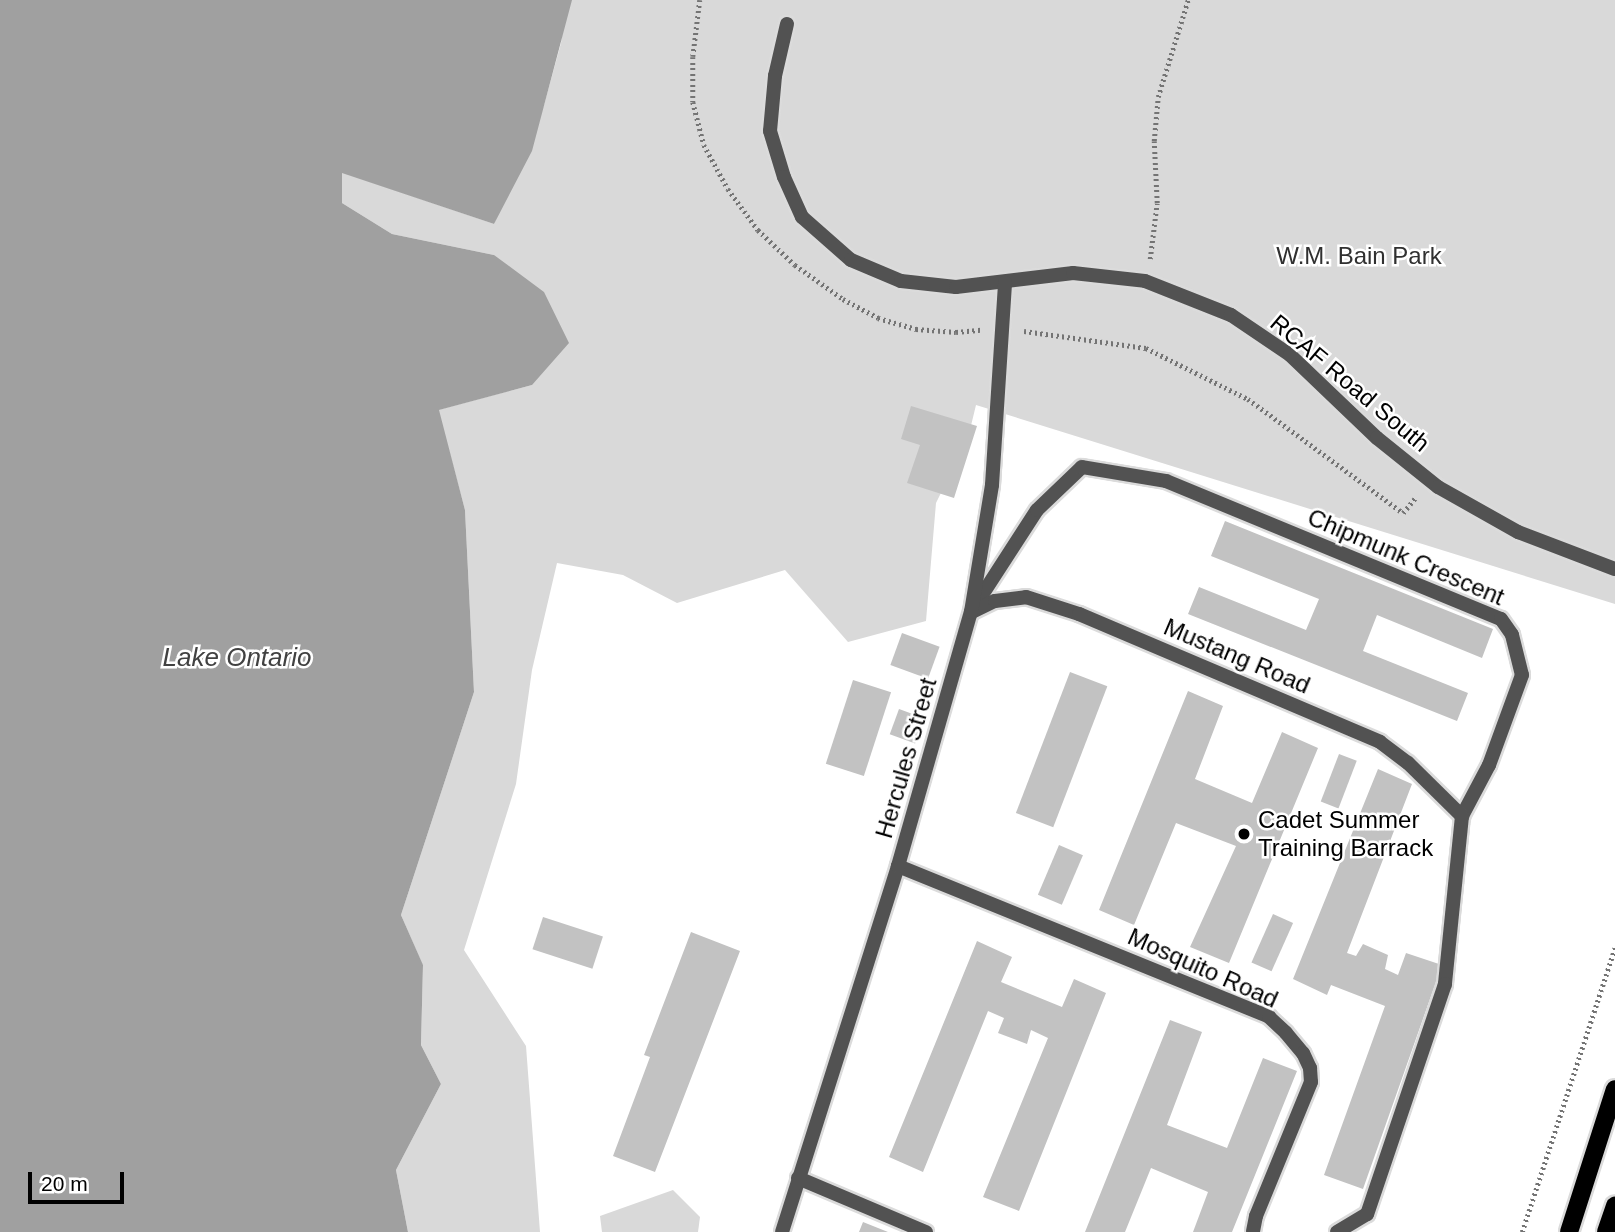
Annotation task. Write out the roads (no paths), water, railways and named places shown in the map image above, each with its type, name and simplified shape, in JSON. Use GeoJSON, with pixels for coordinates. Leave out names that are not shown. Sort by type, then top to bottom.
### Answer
{"type":"FeatureCollection","features":[{"type":"Feature","properties":{"kind":"main road"},"geometry":{"type":"LineString","coordinates":[[1569,1232],[1615,1089]]}},
{"type":"Feature","properties":{"kind":"main road"},"geometry":{"type":"LineString","coordinates":[[1606,1232],[1615,1206]]}},
{"type":"Feature","properties":{"kind":"lane","name":"RCAF Road South"},"geometry":{"type":"LineString","coordinates":[[787,24],[775,76],[770,131],[784,177],[802,217],[851,260],[901,281],[957,287],[1073,273],[1145,281],[1231,315],[1290,355],[1377,438],[1429,480],[1518,532],[1615,569]]}},
{"type":"Feature","properties":{"kind":"lane","name":"Hercules Street"},"geometry":{"type":"LineString","coordinates":[[782,1232],[898,866],[971,612],[992,485],[1005,282]]}},
{"type":"Feature","properties":{"kind":"lane","name":"Chipmunk Crescent"},"geometry":{"type":"LineString","coordinates":[[971,612],[1037,510],[1082,467],[1166,481],[1501,619],[1518,649],[1522,674],[1489,765],[1462,816],[1446,984],[1367,1214],[1337,1232]]}},
{"type":"Feature","properties":{"kind":"lane","name":"Mustang Road"},"geometry":{"type":"LineString","coordinates":[[971,612],[995,601],[1026,597],[1079,614],[1380,742],[1408,763],[1462,816]]}},
{"type":"Feature","properties":{"kind":"lane","name":"Mosquito Road"},"geometry":{"type":"LineString","coordinates":[[898,866],[1269,1017],[1286,1033],[1303,1053],[1310,1068],[1311,1082],[1256,1216],[1253,1232]]}},
{"type":"Feature","properties":{"kind":"lane"},"geometry":{"type":"LineString","coordinates":[[798,1178],[926,1232]]}},
{"type":"Feature","properties":{"kind":"water","name":"Lake Ontario"},"geometry":{"type":"Polygon","coordinates":[[[0,0],[572,0],[532,151],[494,224],[342,173],[342,203],[392,234],[494,255],[544,292],[569,343],[532,385],[439,410],[465,510],[474,692],[401,915],[423,965],[421,1045],[441,1084],[396,1170],[408,1232],[0,1232],[0,0]]]}},
{"type":"Feature","properties":{"kind":"place","name":"Cadet Summer Training Barrack"},"geometry":{"type":"Point","coordinates":[1244,834]}},
{"type":"Feature","properties":{"kind":"park label","name":"W.M. Bain Park"},"geometry":{"type":"Point","coordinates":[1359,256]}}]}
